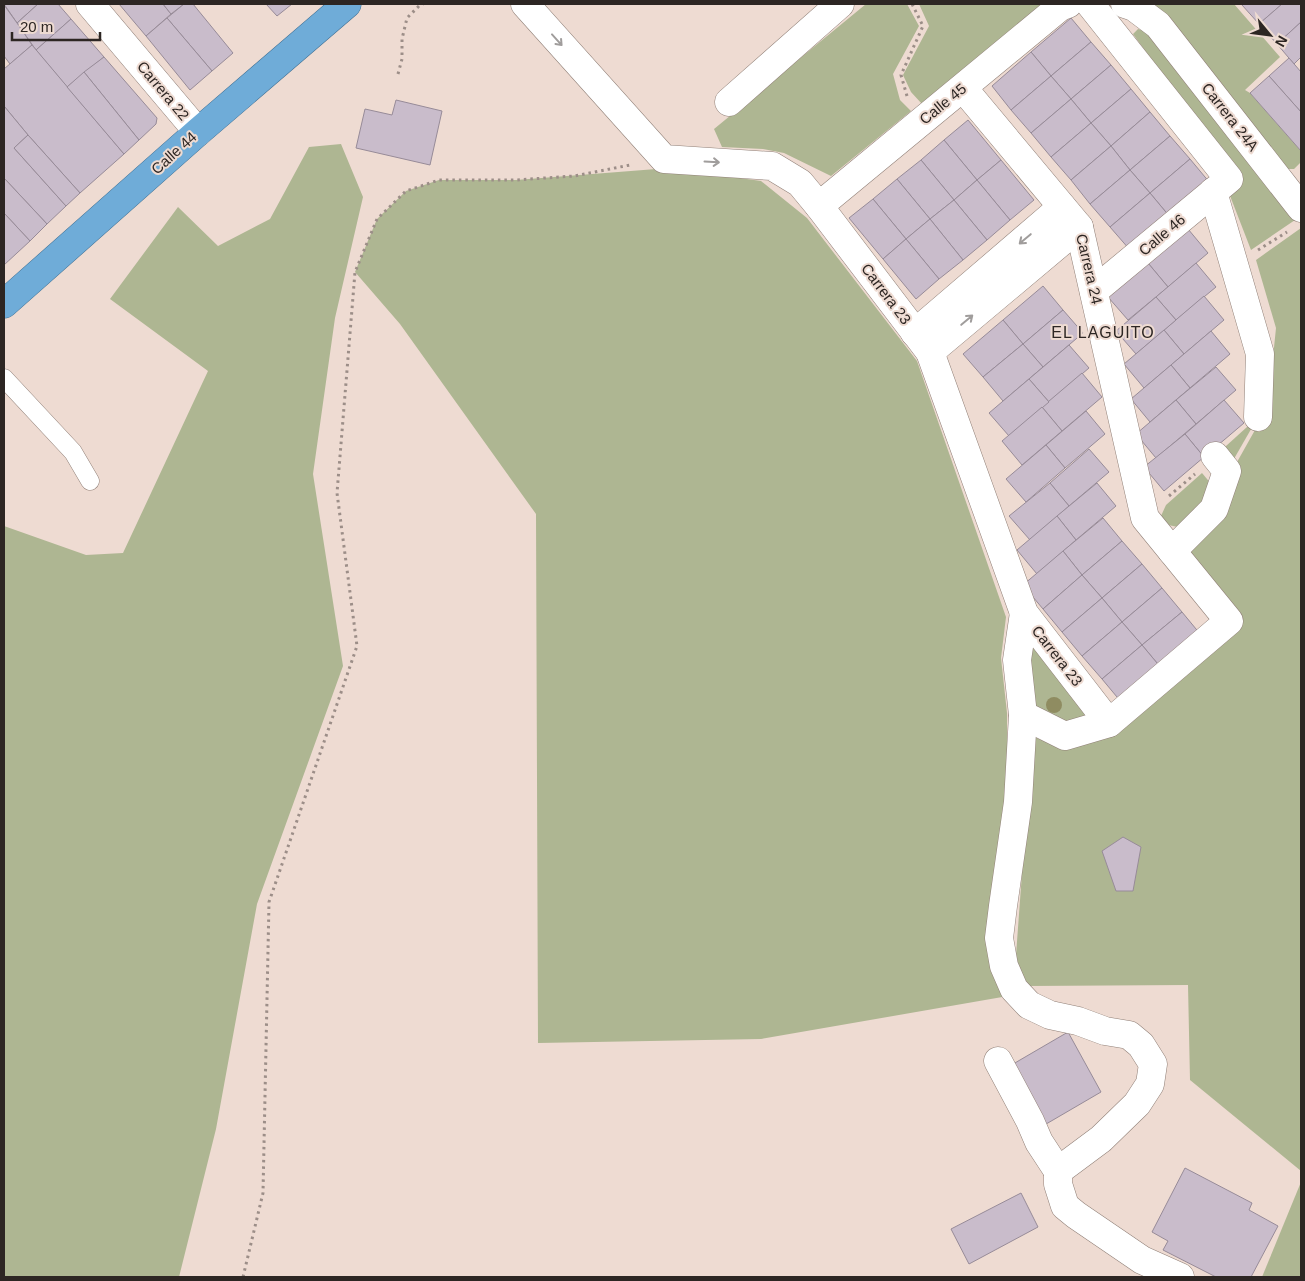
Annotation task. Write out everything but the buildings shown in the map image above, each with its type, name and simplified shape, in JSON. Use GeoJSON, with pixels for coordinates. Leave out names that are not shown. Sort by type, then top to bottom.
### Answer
{"type":"FeatureCollection","features":[{"type":"Feature","properties":{"kind":"highway","name":"Calle 44"},"geometry":{"type":"LineString","coordinates":[[4,304],[198,132],[347,4]]}},
{"type":"Feature","properties":{"kind":"street","name":"Carrera 22"},"geometry":{"type":"LineString","coordinates":[[90,4],[198,132]]}},
{"type":"Feature","properties":{"kind":"street"},"geometry":{"type":"LineString","coordinates":[[525,4],[664,159]]}},
{"type":"Feature","properties":{"kind":"street"},"geometry":{"type":"LineString","coordinates":[[729,102],[840,4]]}},
{"type":"Feature","properties":{"kind":"street","name":"Calle 45"},"geometry":{"type":"LineString","coordinates":[[819,206],[1060,6],[1068,4]]}},
{"type":"Feature","properties":{"kind":"street"},"geometry":{"type":"LineString","coordinates":[[1090,4],[1221,186],[1234,265],[1260,354],[1258,417]]}},
{"type":"Feature","properties":{"kind":"street","name":"Carrera 24A"},"geometry":{"type":"LineString","coordinates":[[1125,4],[1134,7],[1158,25],[1297,208]]}},
{"type":"Feature","properties":{"kind":"street","name":"Carrera 24"},"geometry":{"type":"LineString","coordinates":[[962,88],[1070,217],[1094,291],[1144,518],[1172,551]]}},
{"type":"Feature","properties":{"kind":"street","name":"Carrera 23"},"geometry":{"type":"LineString","coordinates":[[664,159],[772,166],[800,183],[819,206],[923,342],[1024,613],[1109,723]]}},
{"type":"Feature","properties":{"kind":"street","name":"Calle 46"},"geometry":{"type":"LineString","coordinates":[[1094,291],[1221,186]]}},
{"type":"Feature","properties":{"kind":"street"},"geometry":{"type":"LineString","coordinates":[[923,342],[1070,217]]}},
{"type":"Feature","properties":{"kind":"street"},"geometry":{"type":"LineString","coordinates":[[1023,715],[1065,736],[1109,723],[1230,621],[1172,551],[1214,509],[1227,471],[1215,456]]}},
{"type":"Feature","properties":{"kind":"street"},"geometry":{"type":"LineString","coordinates":[[1024,613],[1017,660],[1023,715],[1018,802],[999,938],[1004,966],[1014,989],[1029,1006],[1050,1015],[1078,1021],[1105,1031],[1129,1035],[1141,1045],[1153,1064],[1150,1084],[1136,1104],[1101,1139],[1058,1172]]}},
{"type":"Feature","properties":{"kind":"street"},"geometry":{"type":"LineString","coordinates":[[998,1061],[1039,1142],[1058,1172],[1058,1184],[1065,1206],[1142,1260],[1180,1277]]}},
{"type":"Feature","properties":{"kind":"lane"},"geometry":{"type":"LineString","coordinates":[[4,378],[73,452],[90,481]]}},
{"type":"Feature","properties":{"kind":"path"},"geometry":{"type":"LineString","coordinates":[[398,74],[402,59],[402,40],[407,18],[423,4]]}},
{"type":"Feature","properties":{"kind":"path"},"geometry":{"type":"LineString","coordinates":[[912,4],[923,26],[901,75],[906,96],[926,116]]}},
{"type":"Feature","properties":{"kind":"path"},"geometry":{"type":"LineString","coordinates":[[243,1277],[263,1193],[269,902],[357,646],[337,492],[355,272],[377,219],[406,191],[439,180],[516,180],[574,176],[664,159]]}},
{"type":"Feature","properties":{"kind":"path"},"geometry":{"type":"LineString","coordinates":[[1234,265],[1297,208]]}},
{"type":"Feature","properties":{"kind":"green space"},"geometry":{"type":"Polygon","coordinates":[[[866,4],[907,4],[919,26],[893,74],[900,100],[911,111],[831,176],[784,153],[763,149],[722,147],[714,129],[866,4]]]}},
{"type":"Feature","properties":{"kind":"green space"},"geometry":{"type":"Polygon","coordinates":[[[919,4],[1042,4],[922,104],[911,92],[903,75],[929,26],[919,4]]]}},
{"type":"Feature","properties":{"kind":"green space"},"geometry":{"type":"Polygon","coordinates":[[[1149,4],[1234,4],[1280,57],[1245,90],[1250,93],[1301,151],[1301,162],[1294,169],[1288,169],[1165,13],[1149,4]]]}},
{"type":"Feature","properties":{"kind":"green space"},"geometry":{"type":"Polygon","coordinates":[[[1138,29],[1149,32],[1295,220],[1251,250],[1227,188],[1238,180],[1133,34],[1138,29]]]}},
{"type":"Feature","properties":{"kind":"green space"},"geometry":{"type":"Polygon","coordinates":[[[341,144],[363,197],[335,318],[313,474],[343,666],[257,904],[216,1129],[179,1277],[4,1277],[4,526],[86,555],[123,553],[208,371],[110,299],[178,207],[218,246],[270,219],[309,147],[341,144]]]}},
{"type":"Feature","properties":{"kind":"green space"},"geometry":{"type":"Polygon","coordinates":[[[669,168],[761,181],[807,218],[917,361],[1006,617],[1001,658],[1007,713],[1008,996],[761,1039],[538,1043],[536,514],[400,324],[355,272],[377,219],[406,191],[439,180],[516,180],[669,168]]]}},
{"type":"Feature","properties":{"kind":"green space"},"geometry":{"type":"Polygon","coordinates":[[[1301,228],[1301,1171],[1190,1080],[1188,985],[1027,986],[1015,969],[1032,736],[1061,748],[1238,628],[1186,553],[1255,430],[1259,432],[1266,426],[1276,328],[1256,260],[1301,228]]]}},
{"type":"Feature","properties":{"kind":"green space"},"geometry":{"type":"Polygon","coordinates":[[[1258,417],[1227,471],[1215,456],[1258,417]]]}},
{"type":"Feature","properties":{"kind":"green space"},"geometry":{"type":"Polygon","coordinates":[[[1202,473],[1212,485],[1201,507],[1178,527],[1168,525],[1161,516],[1166,505],[1202,473]]]}},
{"type":"Feature","properties":{"kind":"green space"},"geometry":{"type":"Polygon","coordinates":[[[1032,640],[1091,717],[1066,727],[1034,709],[1028,664],[1032,640]]]}},
{"type":"Feature","properties":{"kind":"green space"},"geometry":{"type":"Polygon","coordinates":[[[1301,1182],[1301,1277],[1262,1277],[1301,1182]]]}},
{"type":"Feature","properties":{"kind":"district","name":"EL LAGUITO"},"geometry":{"type":"Point","coordinates":[1103,332]}}]}
